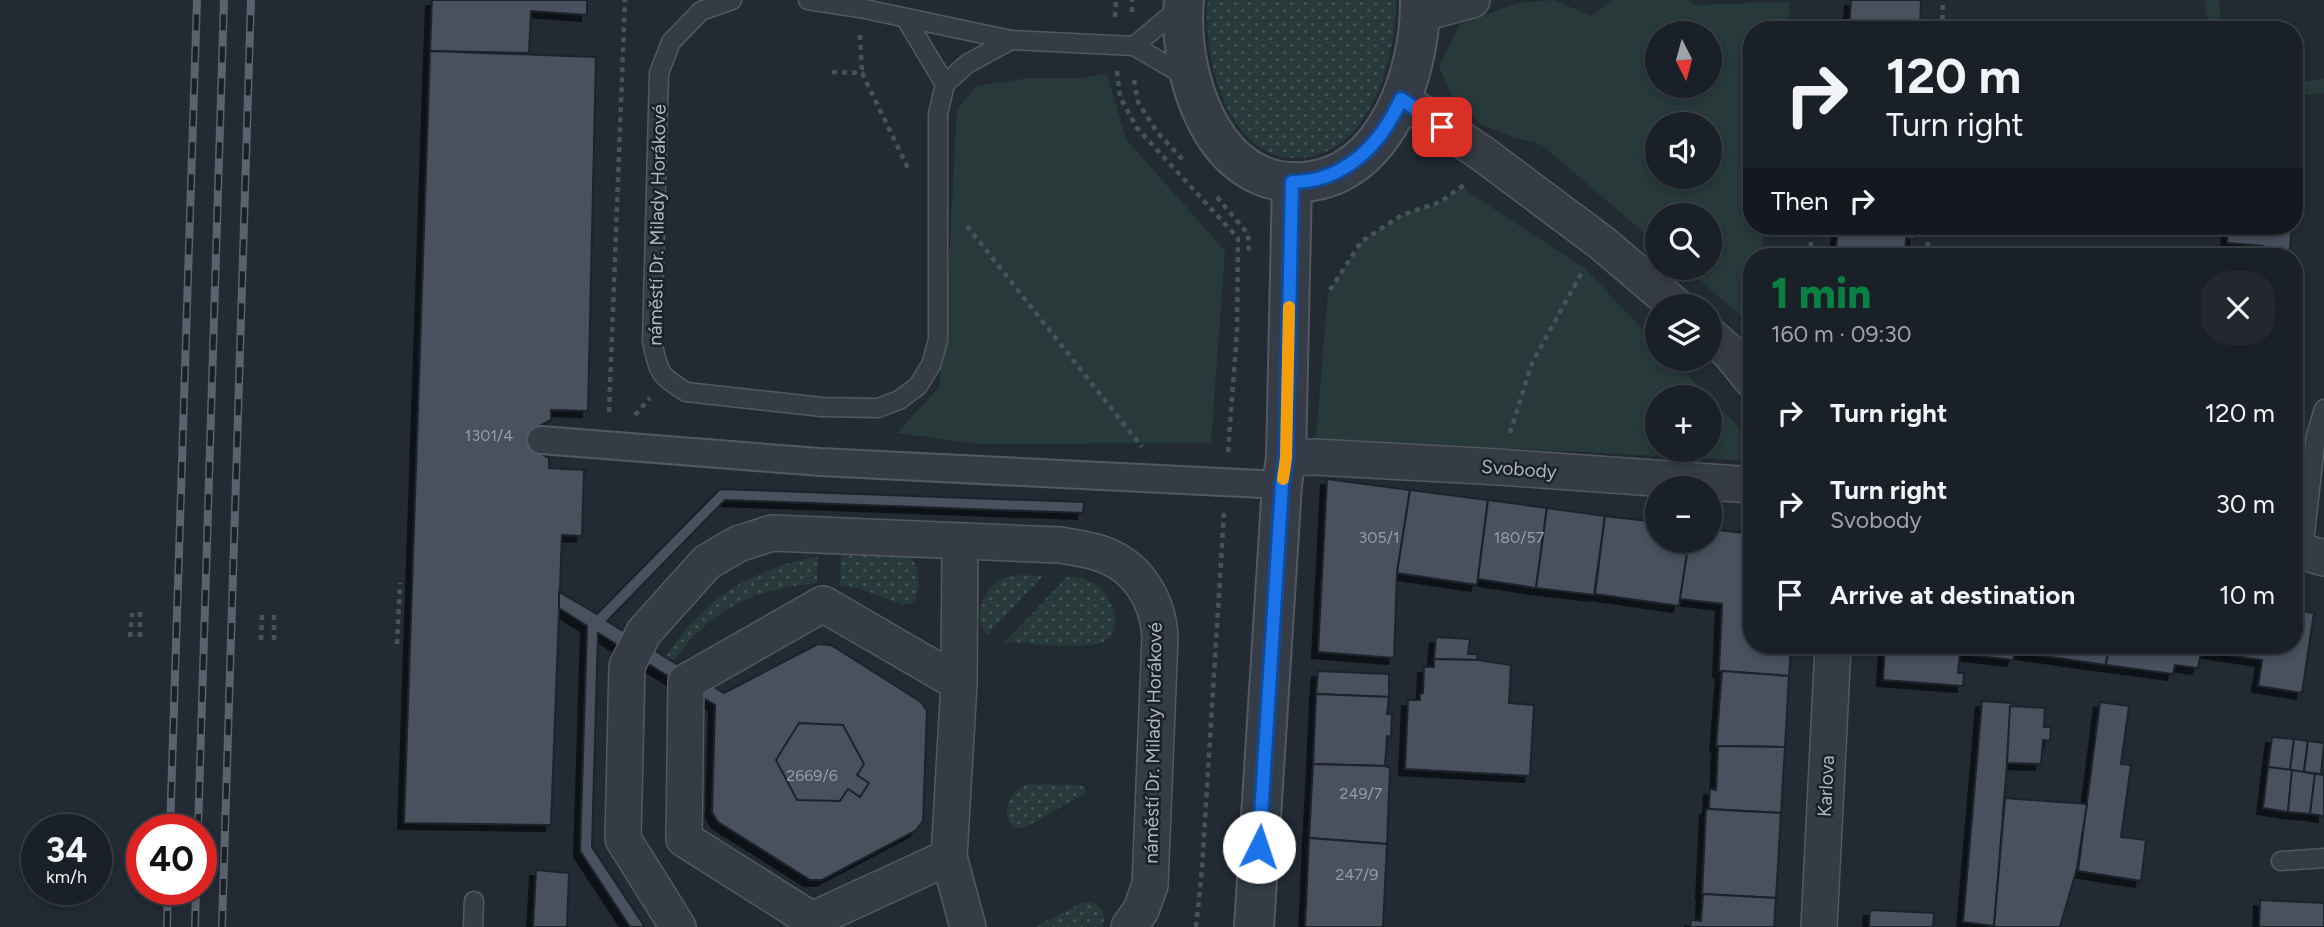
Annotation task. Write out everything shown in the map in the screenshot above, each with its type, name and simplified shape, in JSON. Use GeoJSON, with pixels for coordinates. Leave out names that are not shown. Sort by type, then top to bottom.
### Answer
{"type":"FeatureCollection","features":[{"type":"Feature","properties":{"kind":"street"},"geometry":{"type":"LineString","coordinates":[[1183,3],[1184,39],[1191,79],[1212,130],[1230,153],[1246,166],[1265,176],[1306,182],[1326,177],[1357,160],[1378,139],[1401,99],[1412,68],[1420,7],[1472,0]]}},
{"type":"Feature","properties":{"kind":"street"},"geometry":{"type":"LineString","coordinates":[[1401,99],[1483,154],[1602,243],[1662,294]]}},
{"type":"Feature","properties":{"kind":"street"},"geometry":{"type":"LineString","coordinates":[[1254,927],[1284,472],[1292,182]]}},
{"type":"Feature","properties":{"kind":"street"},"geometry":{"type":"LineString","coordinates":[[1722,346],[1743,369]]}},
{"type":"Feature","properties":{"kind":"street"},"geometry":{"type":"LineString","coordinates":[[541,440],[820,461],[1168,480],[1226,482],[1284,472]]}},
{"type":"Feature","properties":{"kind":"street","name":"Svobody"},"geometry":{"type":"LineString","coordinates":[[1284,472],[1315,457],[1743,484]]}},
{"type":"Feature","properties":{"kind":"street","name":"náměstí Dr. Milady Horákové"},"geometry":{"type":"LineString","coordinates":[[678,927],[623,839],[627,666],[643,632],[708,562],[738,544],[772,533],[1060,545],[1110,557],[1134,573],[1154,605],[1160,637],[1150,885],[1141,910],[1129,927]]}},
{"type":"Feature","properties":{"kind":"street"},"geometry":{"type":"LineString","coordinates":[[960,542],[959,683],[949,857],[968,927]]}},
{"type":"Feature","properties":{"kind":"street"},"geometry":{"type":"LineString","coordinates":[[949,857],[812,920],[684,839],[686,682],[823,604],[959,683]]}},
{"type":"Feature","properties":{"kind":"street","name":"Karlova"},"geometry":{"type":"LineString","coordinates":[[1819,927],[1833,654]]}},
{"type":"Feature","properties":{"kind":"lane","name":"náměstí Dr. Milady Horákové"},"geometry":{"type":"LineString","coordinates":[[732,0],[701,11],[671,42],[659,73],[652,342],[659,371],[686,392],[822,407],[878,408],[899,400],[918,386],[931,365],[937,340],[938,114],[945,84]]}},
{"type":"Feature","properties":{"kind":"lane"},"geometry":{"type":"LineString","coordinates":[[808,0],[1011,40],[1126,46],[1191,79]]}},
{"type":"Feature","properties":{"kind":"lane"},"geometry":{"type":"LineString","coordinates":[[1126,46],[1183,3]]}},
{"type":"Feature","properties":{"kind":"lane"},"geometry":{"type":"LineString","coordinates":[[906,19],[945,84],[967,64],[1011,40]]}},
{"type":"Feature","properties":{"kind":"lane"},"geometry":{"type":"LineString","coordinates":[[2307,553],[2316,435],[2324,409]]}},
{"type":"Feature","properties":{"kind":"lane"},"geometry":{"type":"LineString","coordinates":[[2281,861],[2324,858]]}},
{"type":"Feature","properties":{"kind":"lane"},"geometry":{"type":"LineString","coordinates":[[473,927],[474,901]]}},
{"type":"Feature","properties":{"kind":"path"},"geometry":{"type":"LineString","coordinates":[[608,445],[625,0]]}},
{"type":"Feature","properties":{"kind":"path"},"geometry":{"type":"LineString","coordinates":[[1116,0],[1138,103],[1157,132],[1194,172]]}},
{"type":"Feature","properties":{"kind":"path"},"geometry":{"type":"LineString","coordinates":[[1132,0],[1120,97],[1137,128],[1238,238],[1237,331],[1196,927]]}},
{"type":"Feature","properties":{"kind":"path"},"geometry":{"type":"LineString","coordinates":[[1942,21],[1943,0]]}},
{"type":"Feature","properties":{"kind":"path"},"geometry":{"type":"LineString","coordinates":[[832,72],[862,73],[928,209],[954,209],[1168,480]]}},
{"type":"Feature","properties":{"kind":"path"},"geometry":{"type":"LineString","coordinates":[[1328,293],[1361,242],[1402,215],[1440,202],[1462,188],[1483,154]]}},
{"type":"Feature","properties":{"kind":"path"},"geometry":{"type":"LineString","coordinates":[[1213,192],[1248,234],[1249,256]]}},
{"type":"Feature","properties":{"kind":"path"},"geometry":{"type":"LineString","coordinates":[[1499,467],[1532,363],[1584,268],[1602,243]]}},
{"type":"Feature","properties":{"kind":"path"},"geometry":{"type":"LineString","coordinates":[[397,644],[400,583]]}},
{"type":"Feature","properties":{"kind":"path"},"geometry":{"type":"LineString","coordinates":[[140,612],[140,637]]}},
{"type":"Feature","properties":{"kind":"path"},"geometry":{"type":"LineString","coordinates":[[130,637],[132,613]]}},
{"type":"Feature","properties":{"kind":"path"},"geometry":{"type":"LineString","coordinates":[[261,640],[262,615]]}},
{"type":"Feature","properties":{"kind":"path"},"geometry":{"type":"LineString","coordinates":[[274,640],[275,615]]}},
{"type":"Feature","properties":{"kind":"shaded area"},"geometry":{"type":"Polygon","coordinates":[[[1208,0],[1396,0],[1391,49],[1384,75],[1361,122],[1344,140],[1324,153],[1299,158],[1274,154],[1253,142],[1237,124],[1224,101],[1215,75],[1209,48],[1208,0]]]}},
{"type":"Feature","properties":{"kind":"shaded area"},"geometry":{"type":"Polygon","coordinates":[[[1554,0],[1591,16],[1612,0],[1688,0],[1695,5],[1790,2],[1788,21],[1743,21],[1743,235],[1764,235],[1762,248],[1743,248],[1743,317],[1722,299],[1722,294],[1716,294],[1699,280],[1722,280],[1722,203],[1645,203],[1645,234],[1542,145],[1481,125],[1451,95],[1439,66],[1460,24],[1517,3],[1554,0]]]}},
{"type":"Feature","properties":{"kind":"shaded area"},"geometry":{"type":"Polygon","coordinates":[[[2204,0],[2218,0],[2222,21],[2208,21],[2204,0]]]}},
{"type":"Feature","properties":{"kind":"shaded area"},"geometry":{"type":"Polygon","coordinates":[[[1107,74],[1126,139],[1225,251],[1211,443],[978,444],[897,433],[939,387],[947,299],[957,110],[976,86],[1030,78],[1081,78],[1107,74]]]}},
{"type":"Feature","properties":{"kind":"shaded area"},"geometry":{"type":"Polygon","coordinates":[[[2324,79],[2324,93],[2303,94],[2303,80],[2324,79]]]}},
{"type":"Feature","properties":{"kind":"shaded area"},"geometry":{"type":"Polygon","coordinates":[[[1462,188],[1584,268],[1645,332],[1645,371],[1684,371],[1697,385],[1645,385],[1645,455],[1316,438],[1328,293],[1361,242],[1402,215],[1440,202],[1462,188]]]}},
{"type":"Feature","properties":{"kind":"shaded area"},"geometry":{"type":"Polygon","coordinates":[[[1722,410],[1743,432],[1743,461],[1722,459],[1722,410]]]}},
{"type":"Feature","properties":{"kind":"shaded area"},"geometry":{"type":"Polygon","coordinates":[[[841,555],[908,557],[918,571],[919,583],[915,600],[911,604],[903,605],[864,590],[840,585],[841,555]]]}},
{"type":"Feature","properties":{"kind":"shaded area"},"geometry":{"type":"Polygon","coordinates":[[[818,556],[817,583],[773,590],[735,605],[702,628],[673,662],[666,657],[696,618],[730,590],[770,570],[818,556]]]}},
{"type":"Feature","properties":{"kind":"shaded area"},"geometry":{"type":"Polygon","coordinates":[[[1043,576],[987,635],[980,620],[985,595],[1006,577],[1043,576]]]}},
{"type":"Feature","properties":{"kind":"shaded area"},"geometry":{"type":"Polygon","coordinates":[[[1067,577],[1087,580],[1103,591],[1114,614],[1114,630],[1110,637],[1103,642],[1083,646],[1005,642],[1067,577]]]}},
{"type":"Feature","properties":{"kind":"shaded area"},"geometry":{"type":"Polygon","coordinates":[[[1027,784],[1079,785],[1084,786],[1086,793],[1026,827],[1015,828],[1008,816],[1008,803],[1015,792],[1027,784]]]}},
{"type":"Feature","properties":{"kind":"shaded area"},"geometry":{"type":"Polygon","coordinates":[[[1091,902],[1103,912],[1102,927],[1035,927],[1082,903],[1091,902]]]}},
{"type":"Feature","properties":{"kind":"building"},"geometry":{"type":"Polygon","coordinates":[[[432,0],[587,0],[587,15],[531,11],[529,53],[430,51],[432,0]]]}},
{"type":"Feature","properties":{"kind":"building"},"geometry":{"type":"Polygon","coordinates":[[[1851,0],[1921,0],[1920,21],[1850,21],[1851,0]]]}},
{"type":"Feature","properties":{"kind":"building"},"geometry":{"type":"Polygon","coordinates":[[[430,51],[596,57],[588,411],[551,410],[551,420],[541,425],[541,454],[549,458],[549,468],[586,470],[582,536],[562,535],[551,825],[404,823],[430,51]]]}},
{"type":"Feature","properties":{"kind":"building"},"geometry":{"type":"Polygon","coordinates":[[[1837,235],[1915,235],[1915,239],[1906,238],[1905,248],[1836,248],[1837,235]]]}},
{"type":"Feature","properties":{"kind":"building"},"geometry":{"type":"Polygon","coordinates":[[[2227,235],[2291,235],[2290,248],[2263,248],[2227,243],[2227,235]]]}},
{"type":"Feature","properties":{"kind":"building"},"geometry":{"type":"Polygon","coordinates":[[[1327,479],[1410,490],[1397,573],[1394,658],[1318,652],[1327,479]]]}},
{"type":"Feature","properties":{"kind":"building"},"geometry":{"type":"Polygon","coordinates":[[[720,489],[1084,502],[1083,513],[725,500],[607,621],[724,693],[818,644],[831,645],[921,702],[927,711],[923,821],[915,831],[822,880],[810,880],[718,822],[712,812],[715,705],[598,633],[592,847],[645,927],[630,927],[580,851],[587,626],[559,608],[559,592],[597,614],[720,489]]]}},
{"type":"Feature","properties":{"kind":"building"},"geometry":{"type":"Polygon","coordinates":[[[1410,490],[1488,500],[1477,585],[1397,573],[1410,490]]]}},
{"type":"Feature","properties":{"kind":"building"},"geometry":{"type":"Polygon","coordinates":[[[1488,500],[1547,508],[1536,588],[1478,579],[1488,500]]]}},
{"type":"Feature","properties":{"kind":"building"},"geometry":{"type":"Polygon","coordinates":[[[1547,508],[1605,516],[1594,595],[1536,588],[1547,508]]]}},
{"type":"Feature","properties":{"kind":"building"},"geometry":{"type":"Polygon","coordinates":[[[1605,516],[1645,521],[1645,553],[1687,553],[1679,606],[1595,594],[1605,516]]]}},
{"type":"Feature","properties":{"kind":"building"},"geometry":{"type":"Polygon","coordinates":[[[1722,530],[1743,533],[1743,654],[1790,654],[1789,676],[1719,671],[1722,604],[1680,599],[1687,553],[1722,553],[1722,530]]]}},
{"type":"Feature","properties":{"kind":"building"},"geometry":{"type":"Polygon","coordinates":[[[2303,611],[2314,613],[2302,693],[2258,686],[2262,660],[2221,654],[2303,654],[2303,611]]]}},
{"type":"Feature","properties":{"kind":"building"},"geometry":{"type":"Polygon","coordinates":[[[1436,637],[1470,639],[1468,654],[1477,654],[1477,660],[1434,659],[1436,637]]]}},
{"type":"Feature","properties":{"kind":"building"},"geometry":{"type":"Polygon","coordinates":[[[1885,654],[1960,654],[1958,673],[1964,673],[1963,686],[1883,680],[1885,654]]]}},
{"type":"Feature","properties":{"kind":"building"},"geometry":{"type":"Polygon","coordinates":[[[1960,654],[2014,654],[2013,660],[1960,654]]]}},
{"type":"Feature","properties":{"kind":"building"},"geometry":{"type":"Polygon","coordinates":[[[2028,654],[2108,654],[2106,665],[2028,654]]]}},
{"type":"Feature","properties":{"kind":"building"},"geometry":{"type":"Polygon","coordinates":[[[2108,654],[2201,654],[2198,668],[2175,665],[2173,674],[2106,665],[2108,654]]]}},
{"type":"Feature","properties":{"kind":"building"},"geometry":{"type":"Polygon","coordinates":[[[1434,659],[1477,660],[1511,665],[1509,703],[1534,705],[1530,776],[1405,769],[1408,700],[1420,700],[1420,694],[1423,693],[1424,667],[1434,667],[1434,659]]]}},
{"type":"Feature","properties":{"kind":"building"},"geometry":{"type":"Polygon","coordinates":[[[1318,671],[1389,674],[1389,697],[1316,694],[1318,671]]]}},
{"type":"Feature","properties":{"kind":"building"},"geometry":{"type":"Polygon","coordinates":[[[1722,671],[1789,676],[1785,747],[1716,746],[1722,671]]]}},
{"type":"Feature","properties":{"kind":"building"},"geometry":{"type":"Polygon","coordinates":[[[1316,694],[1389,697],[1387,714],[1392,714],[1391,737],[1387,736],[1385,766],[1313,764],[1316,694]]]}},
{"type":"Feature","properties":{"kind":"building"},"geometry":{"type":"Polygon","coordinates":[[[1982,701],[2012,703],[1994,926],[1963,922],[1982,701]]]}},
{"type":"Feature","properties":{"kind":"building"},"geometry":{"type":"Polygon","coordinates":[[[2100,702],[2129,706],[2121,764],[2131,765],[2121,837],[2146,840],[2141,881],[2078,871],[2100,702]]]}},
{"type":"Feature","properties":{"kind":"building"},"geometry":{"type":"Polygon","coordinates":[[[2010,706],[2045,708],[2044,727],[2051,727],[2050,741],[2043,740],[2041,764],[2007,763],[2010,706]]]}},
{"type":"Feature","properties":{"kind":"building"},"geometry":{"type":"Polygon","coordinates":[[[799,723],[843,725],[864,764],[857,775],[869,783],[860,797],[848,789],[840,801],[797,800],[776,760],[799,723]]]}},
{"type":"Feature","properties":{"kind":"building"},"geometry":{"type":"Polygon","coordinates":[[[2272,737],[2294,739],[2290,770],[2268,767],[2272,737]]]}},
{"type":"Feature","properties":{"kind":"building"},"geometry":{"type":"Polygon","coordinates":[[[2294,739],[2308,741],[2304,772],[2290,770],[2294,739]]]}},
{"type":"Feature","properties":{"kind":"building"},"geometry":{"type":"Polygon","coordinates":[[[2308,741],[2324,743],[2321,774],[2304,772],[2308,741]]]}},
{"type":"Feature","properties":{"kind":"building"},"geometry":{"type":"Polygon","coordinates":[[[1718,746],[1785,747],[1781,813],[1709,809],[1710,789],[1716,790],[1718,746]]]}},
{"type":"Feature","properties":{"kind":"building"},"geometry":{"type":"Polygon","coordinates":[[[1313,764],[1390,768],[1387,844],[1309,838],[1313,764]]]}},
{"type":"Feature","properties":{"kind":"building"},"geometry":{"type":"Polygon","coordinates":[[[2268,767],[2292,770],[2288,812],[2263,808],[2268,767]]]}},
{"type":"Feature","properties":{"kind":"building"},"geometry":{"type":"Polygon","coordinates":[[[2292,770],[2315,774],[2310,814],[2288,812],[2292,770]]]}},
{"type":"Feature","properties":{"kind":"building"},"geometry":{"type":"Polygon","coordinates":[[[2315,774],[2324,775],[2324,816],[2310,814],[2315,774]]]}},
{"type":"Feature","properties":{"kind":"building"},"geometry":{"type":"Polygon","coordinates":[[[2005,798],[2087,804],[2077,868],[2060,927],[1994,927],[2005,798]]]}},
{"type":"Feature","properties":{"kind":"building"},"geometry":{"type":"Polygon","coordinates":[[[1706,809],[1781,813],[1776,898],[1702,894],[1706,809]]]}},
{"type":"Feature","properties":{"kind":"building"},"geometry":{"type":"Polygon","coordinates":[[[1309,838],[1387,844],[1383,927],[1305,927],[1309,838]]]}},
{"type":"Feature","properties":{"kind":"building"},"geometry":{"type":"Polygon","coordinates":[[[536,870],[569,873],[567,927],[533,927],[536,870]]]}},
{"type":"Feature","properties":{"kind":"building"},"geometry":{"type":"Polygon","coordinates":[[[1703,894],[1776,898],[1774,927],[1690,927],[1691,920],[1701,921],[1703,894]]]}},
{"type":"Feature","properties":{"kind":"building"},"geometry":{"type":"Polygon","coordinates":[[[2260,900],[2324,903],[2324,927],[2259,927],[2260,900]]]}},
{"type":"Feature","properties":{"kind":"building"},"geometry":{"type":"Polygon","coordinates":[[[1870,910],[1934,913],[1933,927],[1869,927],[1870,910]]]}},
{"type":"Feature","properties":{"kind":"railway"},"geometry":{"type":"LineString","coordinates":[[171,814],[197,0]]}},
{"type":"Feature","properties":{"kind":"railway"},"geometry":{"type":"LineString","coordinates":[[199,814],[224,0]]}},
{"type":"Feature","properties":{"kind":"railway"},"geometry":{"type":"LineString","coordinates":[[222,927],[251,0]]}},
{"type":"Feature","properties":{"kind":"railway"},"geometry":{"type":"LineString","coordinates":[[167,927],[168,905]]}},
{"type":"Feature","properties":{"kind":"railway"},"geometry":{"type":"LineString","coordinates":[[195,927],[196,905]]}},
{"type":"Feature","properties":{"kind":"slow traffic"},"geometry":{"type":"LineString","coordinates":[[1283,479],[1286,458],[1289,307]]}},
{"type":"Feature","properties":{"kind":"route"},"geometry":{"type":"LineString","coordinates":[[1259,847],[1282,485],[1286,458],[1292,182],[1306,182],[1333,175],[1357,160],[1378,139],[1401,99],[1442,127]]}}]}
